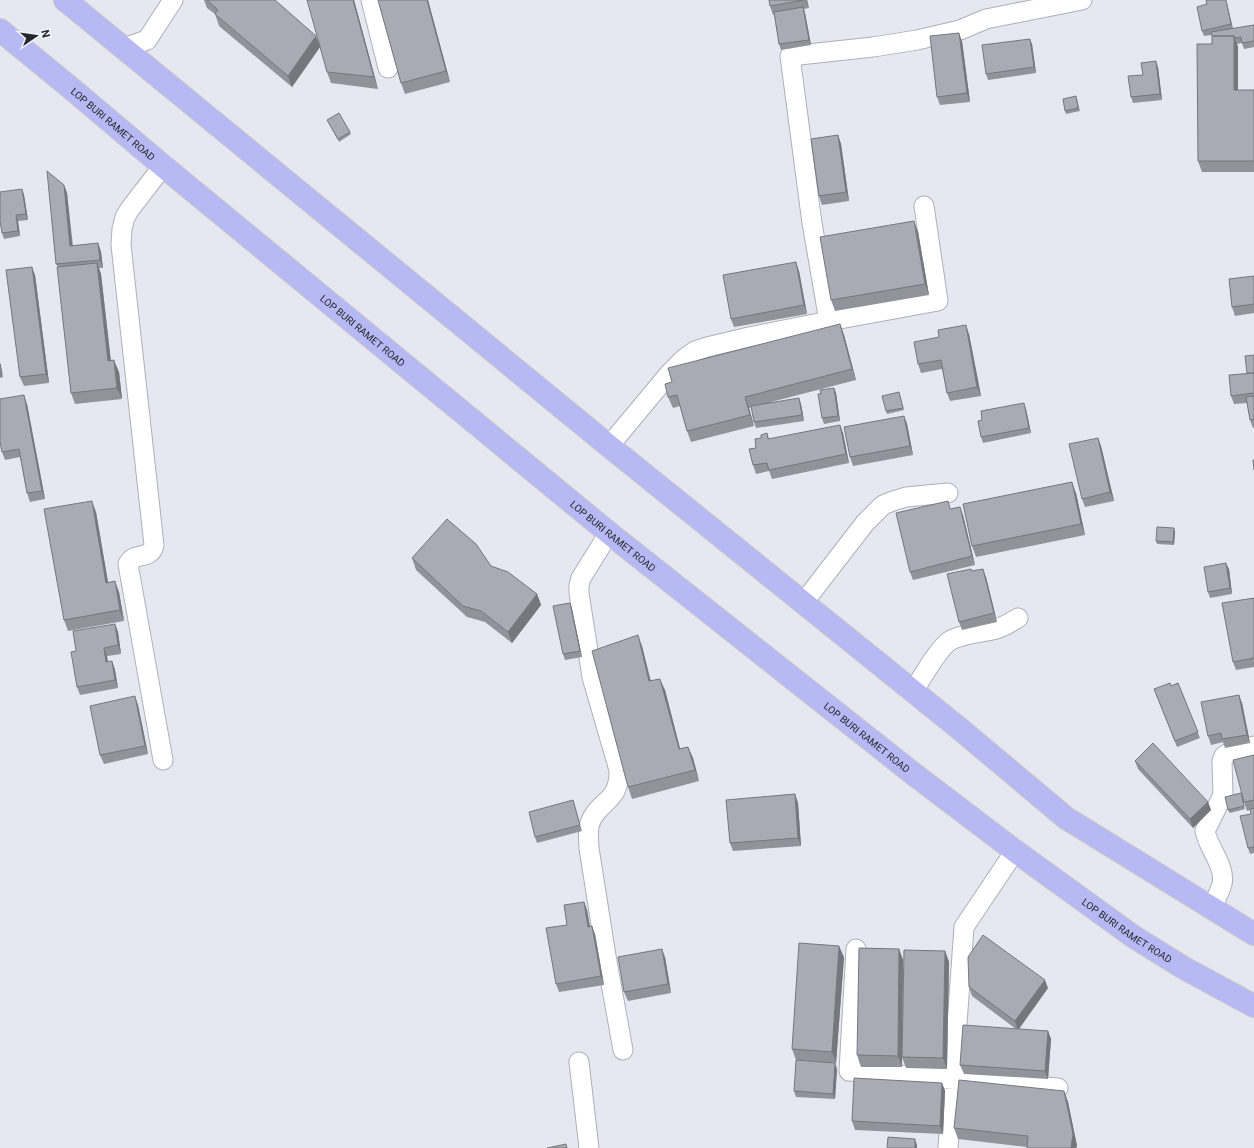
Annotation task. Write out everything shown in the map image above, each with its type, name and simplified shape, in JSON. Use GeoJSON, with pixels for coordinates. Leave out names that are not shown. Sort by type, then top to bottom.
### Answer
{"type":"FeatureCollection","features":[{"type":"Feature","properties":{"kind":"main road"},"geometry":{"type":"LineString","coordinates":[[65,0],[608,446],[804,602],[960,729],[1066,818],[1254,934]]}},
{"type":"Feature","properties":{"kind":"main road","name":"LOP BURI RAMET ROAD"},"geometry":{"type":"LineString","coordinates":[[0,30],[609,533],[911,772],[1015,851],[1134,937],[1184,968],[1254,1006]]}},
{"type":"Feature","properties":{"kind":"street"},"geometry":{"type":"LineString","coordinates":[[124,48],[148,40],[174,0]]}},
{"type":"Feature","properties":{"kind":"street"},"geometry":{"type":"LineString","coordinates":[[371,0],[388,68]]}},
{"type":"Feature","properties":{"kind":"street"},"geometry":{"type":"LineString","coordinates":[[829,321],[812,223],[790,56],[917,40],[960,30],[986,19],[1082,0]]}},
{"type":"Feature","properties":{"kind":"street"},"geometry":{"type":"LineString","coordinates":[[163,760],[128,564],[133,558],[150,554],[154,546],[121,245],[122,229],[125,217],[164,166]]}},
{"type":"Feature","properties":{"kind":"street"},"geometry":{"type":"LineString","coordinates":[[608,446],[669,374],[685,358],[695,351],[707,346],[749,337],[938,301],[924,206]]}},
{"type":"Feature","properties":{"kind":"street"},"geometry":{"type":"LineString","coordinates":[[804,602],[865,523],[883,505],[906,497],[948,493]]}},
{"type":"Feature","properties":{"kind":"street"},"geometry":{"type":"LineString","coordinates":[[609,533],[581,578],[579,593],[592,677],[619,770],[618,784],[614,793],[594,814],[590,821],[588,830],[589,848],[606,956],[624,1050]]}},
{"type":"Feature","properties":{"kind":"street"},"geometry":{"type":"LineString","coordinates":[[913,692],[933,660],[950,640],[997,629],[1018,618]]}},
{"type":"Feature","properties":{"kind":"street"},"geometry":{"type":"LineString","coordinates":[[1212,907],[1221,886],[1222,877],[1220,867],[1205,832],[1221,799],[1222,760],[1227,754],[1254,746]]}},
{"type":"Feature","properties":{"kind":"street"},"geometry":{"type":"LineString","coordinates":[[948,1148],[964,927],[1015,851]]}},
{"type":"Feature","properties":{"kind":"street"},"geometry":{"type":"LineString","coordinates":[[856,949],[849,1071],[1058,1088]]}},
{"type":"Feature","properties":{"kind":"street"},"geometry":{"type":"LineString","coordinates":[[580,1062],[588,1148]]}},
{"type":"Feature","properties":{"kind":"building"},"geometry":{"type":"Polygon","coordinates":[[[207,0],[275,0],[316,36],[288,76],[215,14],[218,10],[207,0]]]}},
{"type":"Feature","properties":{"kind":"building"},"geometry":{"type":"Polygon","coordinates":[[[307,0],[353,0],[374,77],[327,72],[307,0]]]}},
{"type":"Feature","properties":{"kind":"building"},"geometry":{"type":"Polygon","coordinates":[[[378,0],[427,0],[446,71],[401,83],[378,0]]]}},
{"type":"Feature","properties":{"kind":"building"},"geometry":{"type":"Polygon","coordinates":[[[769,0],[804,0],[770,6],[769,0]]]}},
{"type":"Feature","properties":{"kind":"building"},"geometry":{"type":"Polygon","coordinates":[[[1206,0],[1226,0],[1231,24],[1202,31],[1197,7],[1207,4],[1206,0]]]}},
{"type":"Feature","properties":{"kind":"building"},"geometry":{"type":"Polygon","coordinates":[[[803,7],[809,40],[779,44],[774,12],[803,7]]]}},
{"type":"Feature","properties":{"kind":"building"},"geometry":{"type":"Polygon","coordinates":[[[1254,25],[1254,41],[1242,43],[1241,37],[1235,38],[1234,36],[1212,36],[1211,32],[1254,25]]]}},
{"type":"Feature","properties":{"kind":"building"},"geometry":{"type":"Polygon","coordinates":[[[959,33],[967,93],[937,97],[930,36],[959,33]]]}},
{"type":"Feature","properties":{"kind":"building"},"geometry":{"type":"Polygon","coordinates":[[[1212,36],[1234,36],[1234,90],[1254,90],[1254,161],[1198,161],[1197,44],[1212,44],[1212,36]]]}},
{"type":"Feature","properties":{"kind":"building"},"geometry":{"type":"Polygon","coordinates":[[[1030,39],[1034,67],[986,74],[982,45],[1030,39]]]}},
{"type":"Feature","properties":{"kind":"building"},"geometry":{"type":"Polygon","coordinates":[[[1156,61],[1160,94],[1131,97],[1128,76],[1143,75],[1141,63],[1156,61]]]}},
{"type":"Feature","properties":{"kind":"building"},"geometry":{"type":"Polygon","coordinates":[[[1076,96],[1078,108],[1065,111],[1063,99],[1076,96]]]}},
{"type":"Feature","properties":{"kind":"building"},"geometry":{"type":"Polygon","coordinates":[[[339,113],[350,132],[338,139],[327,120],[339,113]]]}},
{"type":"Feature","properties":{"kind":"building"},"geometry":{"type":"Polygon","coordinates":[[[838,135],[846,192],[819,196],[811,139],[838,135]]]}},
{"type":"Feature","properties":{"kind":"building"},"geometry":{"type":"Polygon","coordinates":[[[47,171],[64,185],[70,246],[98,243],[100,260],[56,264],[47,171]]]}},
{"type":"Feature","properties":{"kind":"building"},"geometry":{"type":"Polygon","coordinates":[[[22,189],[26,214],[16,215],[18,231],[2,233],[0,221],[0,192],[22,189]]]}},
{"type":"Feature","properties":{"kind":"building"},"geometry":{"type":"Polygon","coordinates":[[[914,221],[925,284],[831,300],[820,237],[914,221]]]}},
{"type":"Feature","properties":{"kind":"building"},"geometry":{"type":"Polygon","coordinates":[[[796,262],[804,305],[731,319],[723,275],[796,262]]]}},
{"type":"Feature","properties":{"kind":"building"},"geometry":{"type":"Polygon","coordinates":[[[97,263],[108,361],[114,360],[117,388],[71,393],[57,267],[97,263]]]}},
{"type":"Feature","properties":{"kind":"building"},"geometry":{"type":"Polygon","coordinates":[[[32,267],[46,374],[20,377],[6,270],[32,267]]]}},
{"type":"Feature","properties":{"kind":"building"},"geometry":{"type":"Polygon","coordinates":[[[1254,276],[1254,304],[1232,307],[1229,279],[1254,276]]]}},
{"type":"Feature","properties":{"kind":"building"},"geometry":{"type":"Polygon","coordinates":[[[840,324],[852,369],[745,397],[750,415],[687,431],[677,395],[668,397],[665,384],[672,382],[668,368],[840,324]]]}},
{"type":"Feature","properties":{"kind":"building"},"geometry":{"type":"Polygon","coordinates":[[[966,325],[977,387],[947,393],[941,360],[918,364],[914,342],[939,337],[938,330],[966,325]]]}},
{"type":"Feature","properties":{"kind":"building"},"geometry":{"type":"Polygon","coordinates":[[[1254,355],[1254,373],[1247,373],[1245,356],[1254,355]]]}},
{"type":"Feature","properties":{"kind":"building"},"geometry":{"type":"Polygon","coordinates":[[[0,364],[2,374],[0,375],[0,364]]]}},
{"type":"Feature","properties":{"kind":"building"},"geometry":{"type":"Polygon","coordinates":[[[1254,373],[1254,393],[1231,396],[1229,375],[1254,373]]]}},
{"type":"Feature","properties":{"kind":"building"},"geometry":{"type":"Polygon","coordinates":[[[834,388],[838,416],[822,418],[818,394],[821,394],[820,390],[834,388]]]}},
{"type":"Feature","properties":{"kind":"building"},"geometry":{"type":"Polygon","coordinates":[[[899,392],[903,408],[886,411],[882,396],[899,392]]]}},
{"type":"Feature","properties":{"kind":"building"},"geometry":{"type":"Polygon","coordinates":[[[24,395],[42,491],[27,493],[19,449],[2,452],[0,442],[0,399],[24,395]]]}},
{"type":"Feature","properties":{"kind":"building"},"geometry":{"type":"Polygon","coordinates":[[[1254,396],[1254,419],[1250,420],[1246,397],[1254,396]]]}},
{"type":"Feature","properties":{"kind":"building"},"geometry":{"type":"Polygon","coordinates":[[[799,398],[802,415],[754,422],[751,406],[799,398]]]}},
{"type":"Feature","properties":{"kind":"building"},"geometry":{"type":"Polygon","coordinates":[[[1024,403],[1029,428],[981,437],[978,421],[982,420],[981,411],[1024,403]]]}},
{"type":"Feature","properties":{"kind":"building"},"geometry":{"type":"Polygon","coordinates":[[[904,416],[910,446],[850,457],[844,427],[904,416]]]}},
{"type":"Feature","properties":{"kind":"building"},"geometry":{"type":"Polygon","coordinates":[[[840,425],[846,454],[769,470],[767,463],[753,465],[749,449],[756,448],[755,439],[761,438],[761,435],[767,433],[768,439],[840,425]]]}},
{"type":"Feature","properties":{"kind":"building"},"geometry":{"type":"Polygon","coordinates":[[[1098,438],[1110,492],[1082,499],[1069,444],[1098,438]]]}},
{"type":"Feature","properties":{"kind":"building"},"geometry":{"type":"Polygon","coordinates":[[[1072,482],[1081,524],[972,546],[963,504],[1072,482]]]}},
{"type":"Feature","properties":{"kind":"building"},"geometry":{"type":"Polygon","coordinates":[[[92,501],[106,583],[115,581],[120,610],[64,620],[44,509],[92,501]]]}},
{"type":"Feature","properties":{"kind":"building"},"geometry":{"type":"Polygon","coordinates":[[[948,501],[950,509],[960,507],[972,556],[910,572],[896,513],[948,501]]]}},
{"type":"Feature","properties":{"kind":"building"},"geometry":{"type":"Polygon","coordinates":[[[447,519],[476,544],[491,566],[508,572],[537,594],[508,632],[481,611],[463,606],[412,558],[447,519]]]}},
{"type":"Feature","properties":{"kind":"building"},"geometry":{"type":"Polygon","coordinates":[[[1157,527],[1174,528],[1173,542],[1156,541],[1157,527]]]}},
{"type":"Feature","properties":{"kind":"building"},"geometry":{"type":"Polygon","coordinates":[[[1226,563],[1230,588],[1208,592],[1204,567],[1226,563]]]}},
{"type":"Feature","properties":{"kind":"building"},"geometry":{"type":"Polygon","coordinates":[[[971,569],[972,571],[983,569],[994,613],[959,622],[947,574],[971,569]]]}},
{"type":"Feature","properties":{"kind":"building"},"geometry":{"type":"Polygon","coordinates":[[[1254,598],[1254,658],[1233,662],[1222,603],[1254,598]]]}},
{"type":"Feature","properties":{"kind":"building"},"geometry":{"type":"Polygon","coordinates":[[[570,603],[580,651],[563,654],[553,606],[570,603]]]}},
{"type":"Feature","properties":{"kind":"building"},"geometry":{"type":"Polygon","coordinates":[[[115,624],[118,645],[104,648],[106,662],[112,661],[115,680],[77,687],[71,652],[76,651],[73,631],[115,624]]]}},
{"type":"Feature","properties":{"kind":"building"},"geometry":{"type":"Polygon","coordinates":[[[638,635],[649,681],[660,679],[679,749],[688,747],[695,770],[628,787],[592,651],[638,635]]]}},
{"type":"Feature","properties":{"kind":"building"},"geometry":{"type":"Polygon","coordinates":[[[1170,683],[1171,686],[1178,683],[1198,732],[1175,741],[1154,689],[1170,683]]]}},
{"type":"Feature","properties":{"kind":"building"},"geometry":{"type":"Polygon","coordinates":[[[1239,695],[1247,735],[1222,739],[1221,733],[1208,736],[1201,702],[1239,695]]]}},
{"type":"Feature","properties":{"kind":"building"},"geometry":{"type":"Polygon","coordinates":[[[135,696],[145,746],[100,755],[90,706],[135,696]]]}},
{"type":"Feature","properties":{"kind":"building"},"geometry":{"type":"Polygon","coordinates":[[[1153,743],[1208,802],[1190,819],[1135,761],[1153,743]]]}},
{"type":"Feature","properties":{"kind":"building"},"geometry":{"type":"Polygon","coordinates":[[[1254,755],[1254,800],[1244,802],[1233,760],[1254,755]]]}},
{"type":"Feature","properties":{"kind":"building"},"geometry":{"type":"Polygon","coordinates":[[[1241,793],[1244,806],[1228,810],[1225,797],[1241,793]]]}},
{"type":"Feature","properties":{"kind":"building"},"geometry":{"type":"Polygon","coordinates":[[[795,794],[798,838],[730,843],[726,800],[795,794]]]}},
{"type":"Feature","properties":{"kind":"building"},"geometry":{"type":"Polygon","coordinates":[[[573,800],[580,825],[535,837],[529,812],[573,800]]]}},
{"type":"Feature","properties":{"kind":"building"},"geometry":{"type":"Polygon","coordinates":[[[1254,808],[1254,847],[1248,848],[1240,816],[1251,814],[1250,809],[1254,808]]]}},
{"type":"Feature","properties":{"kind":"building"},"geometry":{"type":"Polygon","coordinates":[[[584,902],[588,927],[592,926],[601,976],[556,984],[546,928],[567,925],[564,905],[584,902]]]}},
{"type":"Feature","properties":{"kind":"building"},"geometry":{"type":"Polygon","coordinates":[[[983,935],[1045,980],[1015,1021],[969,987],[968,957],[983,935]]]}},
{"type":"Feature","properties":{"kind":"building"},"geometry":{"type":"Polygon","coordinates":[[[799,943],[839,946],[832,1052],[792,1049],[799,943]]]}},
{"type":"Feature","properties":{"kind":"building"},"geometry":{"type":"Polygon","coordinates":[[[859,948],[899,949],[898,1056],[857,1055],[859,948]]]}},
{"type":"Feature","properties":{"kind":"building"},"geometry":{"type":"Polygon","coordinates":[[[662,949],[668,984],[624,992],[618,957],[662,949]]]}},
{"type":"Feature","properties":{"kind":"building"},"geometry":{"type":"Polygon","coordinates":[[[904,950],[945,951],[943,1058],[902,1057],[904,950]]]}},
{"type":"Feature","properties":{"kind":"building"},"geometry":{"type":"Polygon","coordinates":[[[963,1025],[1048,1031],[1045,1071],[960,1065],[963,1025]]]}},
{"type":"Feature","properties":{"kind":"building"},"geometry":{"type":"Polygon","coordinates":[[[796,1060],[835,1063],[833,1094],[794,1091],[796,1060]]]}},
{"type":"Feature","properties":{"kind":"building"},"geometry":{"type":"Polygon","coordinates":[[[854,1078],[942,1083],[940,1126],[852,1121],[854,1078]]]}},
{"type":"Feature","properties":{"kind":"building"},"geometry":{"type":"Polygon","coordinates":[[[959,1080],[1064,1091],[1073,1134],[1071,1148],[1027,1148],[1028,1136],[954,1128],[959,1080]]]}},
{"type":"Feature","properties":{"kind":"building"},"geometry":{"type":"Polygon","coordinates":[[[888,1137],[915,1139],[915,1148],[887,1148],[888,1137]]]}},
{"type":"Feature","properties":{"kind":"building"},"geometry":{"type":"Polygon","coordinates":[[[566,1144],[567,1148],[547,1148],[566,1144]]]}}]}
